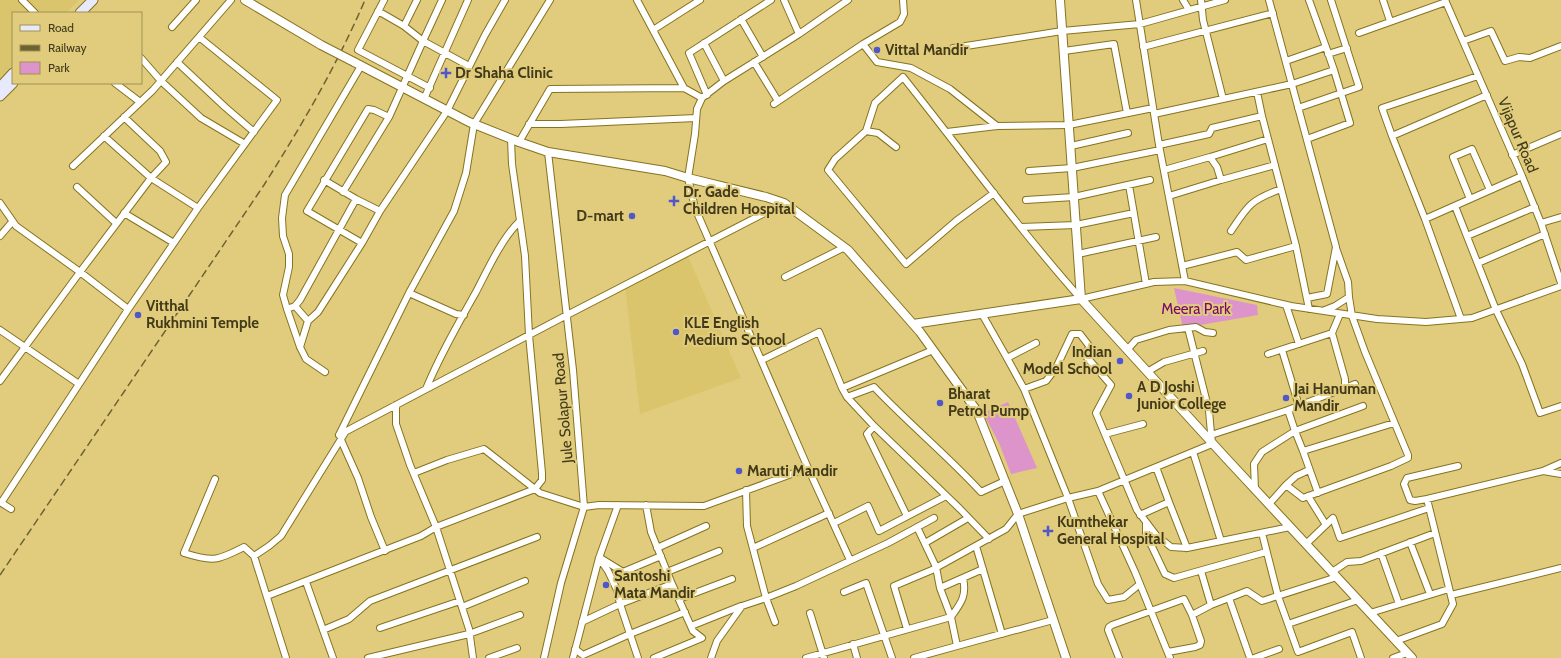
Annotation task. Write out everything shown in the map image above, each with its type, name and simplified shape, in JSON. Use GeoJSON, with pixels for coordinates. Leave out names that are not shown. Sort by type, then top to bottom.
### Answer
{"type":"FeatureCollection","features":[{"type":"Feature","properties":{"kind":"main road"},"geometry":{"type":"LineString","coordinates":[[73,12],[84,0]]}},
{"type":"Feature","properties":{"kind":"main road"},"geometry":{"type":"LineString","coordinates":[[81,12],[92,0]]}},
{"type":"Feature","properties":{"kind":"main road"},"geometry":{"type":"LineString","coordinates":[[0,87],[12,74]]}},
{"type":"Feature","properties":{"kind":"main road"},"geometry":{"type":"LineString","coordinates":[[0,96],[12,84]]}},
{"type":"Feature","properties":{"kind":"street"},"geometry":{"type":"LineString","coordinates":[[22,0],[34,12]]}},
{"type":"Feature","properties":{"kind":"street"},"geometry":{"type":"LineString","coordinates":[[172,27],[196,0]]}},
{"type":"Feature","properties":{"kind":"street"},"geometry":{"type":"LineString","coordinates":[[73,166],[161,81],[231,0]]}},
{"type":"Feature","properties":{"kind":"street"},"geometry":{"type":"LineString","coordinates":[[245,0],[321,44],[424,99],[474,124],[515,141],[548,152],[665,171],[766,197],[784,203],[843,248],[848,250],[913,324],[977,411],[1018,514],[1066,658]]}},
{"type":"Feature","properties":{"kind":"street"},"geometry":{"type":"LineString","coordinates":[[384,0],[358,50],[430,88]]}},
{"type":"Feature","properties":{"kind":"street"},"geometry":{"type":"LineString","coordinates":[[404,26],[417,0]]}},
{"type":"Feature","properties":{"kind":"street"},"geometry":{"type":"LineString","coordinates":[[343,192],[388,117],[442,0]]}},
{"type":"Feature","properties":{"kind":"street"},"geometry":{"type":"LineString","coordinates":[[424,99],[468,0]]}},
{"type":"Feature","properties":{"kind":"street"},"geometry":{"type":"LineString","coordinates":[[300,347],[308,321],[318,312],[362,243],[380,211],[447,111],[469,66],[505,0]]}},
{"type":"Feature","properties":{"kind":"street"},"geometry":{"type":"LineString","coordinates":[[550,0],[474,124],[466,174],[454,211],[409,293],[339,435],[784,203]]}},
{"type":"Feature","properties":{"kind":"street"},"geometry":{"type":"LineString","coordinates":[[637,0],[684,88]]}},
{"type":"Feature","properties":{"kind":"street"},"geometry":{"type":"LineString","coordinates":[[653,30],[700,0]]}},
{"type":"Feature","properties":{"kind":"street"},"geometry":{"type":"LineString","coordinates":[[704,96],[689,53],[771,0]]}},
{"type":"Feature","properties":{"kind":"street"},"geometry":{"type":"LineString","coordinates":[[784,0],[799,34]]}},
{"type":"Feature","properties":{"kind":"street"},"geometry":{"type":"LineString","coordinates":[[848,0],[704,96],[697,109],[688,178],[696,208],[808,468],[850,560]]}},
{"type":"Feature","properties":{"kind":"street"},"geometry":{"type":"LineString","coordinates":[[754,62],[776,102],[863,44],[900,22],[904,14],[903,0]]}},
{"type":"Feature","properties":{"kind":"street"},"geometry":{"type":"LineString","coordinates":[[1062,0],[1062,31],[1081,299]]}},
{"type":"Feature","properties":{"kind":"street"},"geometry":{"type":"LineString","coordinates":[[1136,0],[1164,170],[1185,281]]}},
{"type":"Feature","properties":{"kind":"street"},"geometry":{"type":"LineString","coordinates":[[1182,0],[1189,10]]}},
{"type":"Feature","properties":{"kind":"street"},"geometry":{"type":"LineString","coordinates":[[953,48],[1062,31],[1140,24],[1189,10],[1201,3],[1225,0]]}},
{"type":"Feature","properties":{"kind":"street"},"geometry":{"type":"LineString","coordinates":[[1269,0],[1336,247],[1348,282],[1348,297],[1352,316],[1365,352],[1408,455],[1408,458],[1392,466],[1303,498],[1286,485]]}},
{"type":"Feature","properties":{"kind":"street"},"geometry":{"type":"LineString","coordinates":[[1307,139],[1350,123],[1334,70],[1309,0]]}},
{"type":"Feature","properties":{"kind":"street"},"geometry":{"type":"LineString","coordinates":[[1298,108],[1359,87],[1331,0]]}},
{"type":"Feature","properties":{"kind":"street"},"geometry":{"type":"LineString","coordinates":[[1383,0],[1390,21]]}},
{"type":"Feature","properties":{"kind":"street"},"geometry":{"type":"LineString","coordinates":[[1359,33],[1446,1]]}},
{"type":"Feature","properties":{"kind":"street","name":"Vijapur Road"},"geometry":{"type":"LineString","coordinates":[[1446,1],[1535,207],[1561,284]]}},
{"type":"Feature","properties":{"kind":"street"},"geometry":{"type":"LineString","coordinates":[[1201,3],[1206,31],[1223,99]]}},
{"type":"Feature","properties":{"kind":"street"},"geometry":{"type":"LineString","coordinates":[[378,11],[404,26],[423,41],[469,66]]}},
{"type":"Feature","properties":{"kind":"street"},"geometry":{"type":"LineString","coordinates":[[1143,47],[1273,13]]}},
{"type":"Feature","properties":{"kind":"street"},"geometry":{"type":"LineString","coordinates":[[741,19],[763,57]]}},
{"type":"Feature","properties":{"kind":"street"},"geometry":{"type":"LineString","coordinates":[[1463,41],[1491,31],[1505,61],[1519,57],[1530,58],[1561,46]]}},
{"type":"Feature","properties":{"kind":"street"},"geometry":{"type":"LineString","coordinates":[[11,509],[1,502],[128,309],[198,208],[277,100],[199,37]]}},
{"type":"Feature","properties":{"kind":"street"},"geometry":{"type":"LineString","coordinates":[[704,43],[724,82]]}},
{"type":"Feature","properties":{"kind":"street"},"geometry":{"type":"LineString","coordinates":[[863,44],[877,62],[911,68],[950,89],[998,126]]}},
{"type":"Feature","properties":{"kind":"street"},"geometry":{"type":"LineString","coordinates":[[1064,51],[1114,44],[1127,113]]}},
{"type":"Feature","properties":{"kind":"street"},"geometry":{"type":"LineString","coordinates":[[1286,61],[1326,47]]}},
{"type":"Feature","properties":{"kind":"street"},"geometry":{"type":"LineString","coordinates":[[1328,54],[1347,48]]}},
{"type":"Feature","properties":{"kind":"street"},"geometry":{"type":"LineString","coordinates":[[142,59],[161,81],[201,118],[245,144]]}},
{"type":"Feature","properties":{"kind":"street"},"geometry":{"type":"LineString","coordinates":[[177,62],[254,132]]}},
{"type":"Feature","properties":{"kind":"street"},"geometry":{"type":"LineString","coordinates":[[325,372],[306,359],[300,347],[283,295],[289,267],[289,254],[283,236],[282,218],[285,195],[358,64]]}},
{"type":"Feature","properties":{"kind":"street"},"geometry":{"type":"LineString","coordinates":[[947,132],[1031,124],[1069,125],[1127,113],[1154,111],[1257,92],[1292,84],[1334,70]]}},
{"type":"Feature","properties":{"kind":"street"},"geometry":{"type":"LineString","coordinates":[[1461,319],[1425,219],[1382,108],[1478,76]]}},
{"type":"Feature","properties":{"kind":"street"},"geometry":{"type":"LineString","coordinates":[[994,193],[956,222],[906,264],[828,170],[835,159],[866,131],[875,103],[903,77],[1021,227],[1081,299],[1147,372],[1212,440],[1268,504],[1410,655]]}},
{"type":"Feature","properties":{"kind":"street"},"geometry":{"type":"LineString","coordinates":[[116,84],[140,102]]}},
{"type":"Feature","properties":{"kind":"street"},"geometry":{"type":"LineString","coordinates":[[267,596],[385,551],[421,536],[436,527],[535,489],[542,480],[542,473],[529,335],[525,256],[512,164],[515,141],[529,124],[550,89],[684,88],[704,96]]}},
{"type":"Feature","properties":{"kind":"street"},"geometry":{"type":"LineString","coordinates":[[1257,92],[1296,246],[1309,309]]}},
{"type":"Feature","properties":{"kind":"street"},"geometry":{"type":"LineString","coordinates":[[1392,136],[1487,95]]}},
{"type":"Feature","properties":{"kind":"street"},"geometry":{"type":"LineString","coordinates":[[362,243],[306,211],[368,109],[374,110],[388,117]]}},
{"type":"Feature","properties":{"kind":"street"},"geometry":{"type":"LineString","coordinates":[[1029,171],[1072,168],[1209,134],[1212,128],[1262,116]]}},
{"type":"Feature","properties":{"kind":"street"},"geometry":{"type":"LineString","coordinates":[[0,381],[116,223],[151,178],[166,162],[160,151],[124,117]]}},
{"type":"Feature","properties":{"kind":"street"},"geometry":{"type":"LineString","coordinates":[[529,124],[696,118]]}},
{"type":"Feature","properties":{"kind":"street"},"geometry":{"type":"LineString","coordinates":[[866,131],[878,133],[896,147]]}},
{"type":"Feature","properties":{"kind":"street"},"geometry":{"type":"LineString","coordinates":[[1071,146],[1128,133]]}},
{"type":"Feature","properties":{"kind":"street"},"geometry":{"type":"LineString","coordinates":[[1512,155],[1561,134]]}},
{"type":"Feature","properties":{"kind":"street"},"geometry":{"type":"LineString","coordinates":[[104,136],[151,178],[198,208]]}},
{"type":"Feature","properties":{"kind":"street"},"geometry":{"type":"LineString","coordinates":[[1164,170],[1268,139]]}},
{"type":"Feature","properties":{"kind":"street"},"geometry":{"type":"LineString","coordinates":[[1470,199],[1453,157],[1472,150],[1490,190]]}},
{"type":"Feature","properties":{"kind":"street","name":"Jule Solapur Road"},"geometry":{"type":"LineString","coordinates":[[544,658],[562,583],[584,507],[567,315],[548,152]]}},
{"type":"Feature","properties":{"kind":"street"},"geometry":{"type":"LineString","coordinates":[[1210,157],[1217,167],[1221,180]]}},
{"type":"Feature","properties":{"kind":"street"},"geometry":{"type":"LineString","coordinates":[[1170,196],[1275,165]]}},
{"type":"Feature","properties":{"kind":"street"},"geometry":{"type":"LineString","coordinates":[[1425,219],[1522,176]]}},
{"type":"Feature","properties":{"kind":"street"},"geometry":{"type":"LineString","coordinates":[[324,180],[343,192],[380,211]]}},
{"type":"Feature","properties":{"kind":"street"},"geometry":{"type":"LineString","coordinates":[[1026,200],[1074,197],[1150,180]]}},
{"type":"Feature","properties":{"kind":"street"},"geometry":{"type":"LineString","coordinates":[[1129,185],[1146,284]]}},
{"type":"Feature","properties":{"kind":"street"},"geometry":{"type":"LineString","coordinates":[[77,187],[116,223]]}},
{"type":"Feature","properties":{"kind":"street"},"geometry":{"type":"LineString","coordinates":[[1231,231],[1246,208],[1260,197],[1281,189]]}},
{"type":"Feature","properties":{"kind":"street"},"geometry":{"type":"LineString","coordinates":[[287,309],[295,306],[356,199]]}},
{"type":"Feature","properties":{"kind":"street"},"geometry":{"type":"LineString","coordinates":[[0,203],[12,222],[128,309]]}},
{"type":"Feature","properties":{"kind":"street"},"geometry":{"type":"LineString","coordinates":[[1455,206],[1496,310],[1522,364],[1540,413],[1561,406]]}},
{"type":"Feature","properties":{"kind":"street"},"geometry":{"type":"LineString","coordinates":[[1467,236],[1535,207]]}},
{"type":"Feature","properties":{"kind":"street"},"geometry":{"type":"LineString","coordinates":[[124,213],[174,243]]}},
{"type":"Feature","properties":{"kind":"street"},"geometry":{"type":"LineString","coordinates":[[1021,227],[1076,225],[1134,213]]}},
{"type":"Feature","properties":{"kind":"street"},"geometry":{"type":"LineString","coordinates":[[1541,222],[1561,217]]}},
{"type":"Feature","properties":{"kind":"street"},"geometry":{"type":"LineString","coordinates":[[0,236],[12,222]]}},
{"type":"Feature","properties":{"kind":"street"},"geometry":{"type":"LineString","coordinates":[[426,389],[436,365],[494,259],[513,228],[519,222]]}},
{"type":"Feature","properties":{"kind":"street"},"geometry":{"type":"LineString","coordinates":[[1478,263],[1545,234]]}},
{"type":"Feature","properties":{"kind":"street"},"geometry":{"type":"LineString","coordinates":[[1078,254],[1156,237]]}},
{"type":"Feature","properties":{"kind":"street"},"geometry":{"type":"LineString","coordinates":[[1182,266],[1237,252],[1246,260],[1296,246]]}},
{"type":"Feature","properties":{"kind":"street"},"geometry":{"type":"LineString","coordinates":[[1307,298],[1327,294],[1336,247]]}},
{"type":"Feature","properties":{"kind":"street"},"geometry":{"type":"LineString","coordinates":[[785,277],[843,248]]}},
{"type":"Feature","properties":{"kind":"street"},"geometry":{"type":"LineString","coordinates":[[913,324],[1081,299],[1146,284],[1185,281],[1309,309],[1377,320],[1426,322],[1472,318],[1561,284]]}},
{"type":"Feature","properties":{"kind":"street"},"geometry":{"type":"LineString","coordinates":[[409,293],[456,314],[464,315]]}},
{"type":"Feature","properties":{"kind":"street"},"geometry":{"type":"LineString","coordinates":[[1324,311],[1335,306],[1348,297]]}},
{"type":"Feature","properties":{"kind":"street"},"geometry":{"type":"LineString","coordinates":[[1286,305],[1299,344]]}},
{"type":"Feature","properties":{"kind":"street"},"geometry":{"type":"LineString","coordinates":[[295,306],[308,321]]}},
{"type":"Feature","properties":{"kind":"street"},"geometry":{"type":"LineString","coordinates":[[982,314],[1024,389],[1068,498],[1098,584],[1108,600],[1124,597],[1140,584]]}},
{"type":"Feature","properties":{"kind":"street"},"geometry":{"type":"LineString","coordinates":[[1340,314],[1332,333],[1345,379],[1345,388]]}},
{"type":"Feature","properties":{"kind":"street"},"geometry":{"type":"LineString","coordinates":[[1127,350],[1136,340],[1169,330],[1196,326],[1205,332],[1213,334]]}},
{"type":"Feature","properties":{"kind":"street"},"geometry":{"type":"LineString","coordinates":[[1188,328],[1209,411],[1212,440]]}},
{"type":"Feature","properties":{"kind":"street"},"geometry":{"type":"LineString","coordinates":[[0,330],[79,384]]}},
{"type":"Feature","properties":{"kind":"street"},"geometry":{"type":"LineString","coordinates":[[762,360],[819,332],[847,397],[874,426],[989,539]]}},
{"type":"Feature","properties":{"kind":"street"},"geometry":{"type":"LineString","coordinates":[[1268,354],[1332,333]]}},
{"type":"Feature","properties":{"kind":"street"},"geometry":{"type":"LineString","coordinates":[[1024,389],[1046,381],[1056,368],[1072,334],[1080,334],[1090,347],[1084,354],[1111,385],[1096,413],[1137,510],[1156,536],[1171,547],[1187,548],[1290,527]]}},
{"type":"Feature","properties":{"kind":"street"},"geometry":{"type":"LineString","coordinates":[[1007,358],[1036,343]]}},
{"type":"Feature","properties":{"kind":"street"},"geometry":{"type":"LineString","coordinates":[[842,388],[933,350]]}},
{"type":"Feature","properties":{"kind":"street"},"geometry":{"type":"LineString","coordinates":[[1282,350],[1299,406]]}},
{"type":"Feature","properties":{"kind":"street"},"geometry":{"type":"LineString","coordinates":[[1147,372],[1164,362],[1204,351]]}},
{"type":"Feature","properties":{"kind":"street"},"geometry":{"type":"LineString","coordinates":[[907,629],[894,586],[936,567],[1006,530],[1018,514],[1068,498],[1098,491],[1193,452],[1212,440],[1356,384]]}},
{"type":"Feature","properties":{"kind":"street"},"geometry":{"type":"LineString","coordinates":[[847,397],[874,387],[981,492],[1005,481]]}},
{"type":"Feature","properties":{"kind":"street"},"geometry":{"type":"LineString","coordinates":[[396,405],[396,424],[436,527],[470,634],[473,658]]}},
{"type":"Feature","properties":{"kind":"street"},"geometry":{"type":"LineString","coordinates":[[1256,490],[1254,464],[1262,452],[1295,432],[1363,406]]}},
{"type":"Feature","properties":{"kind":"street"},"geometry":{"type":"LineString","coordinates":[[1288,410],[1318,493]]}},
{"type":"Feature","properties":{"kind":"street"},"geometry":{"type":"LineString","coordinates":[[1303,451],[1394,423]]}},
{"type":"Feature","properties":{"kind":"street"},"geometry":{"type":"LineString","coordinates":[[1105,434],[1143,424]]}},
{"type":"Feature","properties":{"kind":"street"},"geometry":{"type":"LineString","coordinates":[[874,426],[867,434],[907,516]]}},
{"type":"Feature","properties":{"kind":"street"},"geometry":{"type":"LineString","coordinates":[[254,556],[281,536],[346,431]]}},
{"type":"Feature","properties":{"kind":"street"},"geometry":{"type":"LineString","coordinates":[[340,440],[358,478],[370,517],[385,551]]}},
{"type":"Feature","properties":{"kind":"street"},"geometry":{"type":"LineString","coordinates":[[414,473],[447,460],[484,449],[540,493],[584,507],[599,505],[704,506],[808,468]]}},
{"type":"Feature","properties":{"kind":"street"},"geometry":{"type":"LineString","coordinates":[[1193,452],[1221,541]]}},
{"type":"Feature","properties":{"kind":"street"},"geometry":{"type":"LineString","coordinates":[[1458,466],[1407,478],[1404,484],[1410,500],[1415,501],[1427,499],[1543,471],[1561,463]]}},
{"type":"Feature","properties":{"kind":"street"},"geometry":{"type":"LineString","coordinates":[[1156,467],[1187,548]]}},
{"type":"Feature","properties":{"kind":"street"},"geometry":{"type":"LineString","coordinates":[[1268,504],[1296,476],[1309,470]]}},
{"type":"Feature","properties":{"kind":"street"},"geometry":{"type":"LineString","coordinates":[[1543,471],[1561,474]]}},
{"type":"Feature","properties":{"kind":"street"},"geometry":{"type":"LineString","coordinates":[[215,479],[184,553],[204,559],[221,558],[244,547],[254,556],[286,658]]}},
{"type":"Feature","properties":{"kind":"street"},"geometry":{"type":"LineString","coordinates":[[746,490],[747,526],[766,598],[775,622]]}},
{"type":"Feature","properties":{"kind":"street"},"geometry":{"type":"LineString","coordinates":[[1098,491],[1140,584],[1151,611],[1169,655],[1200,645],[1201,641],[1192,615],[1184,599],[1151,611],[1109,627],[1108,630],[1119,658]]}},
{"type":"Feature","properties":{"kind":"street"},"geometry":{"type":"LineString","coordinates":[[834,523],[868,506],[879,531],[946,496]]}},
{"type":"Feature","properties":{"kind":"street"},"geometry":{"type":"LineString","coordinates":[[1308,496],[1326,525]]}},
{"type":"Feature","properties":{"kind":"street"},"geometry":{"type":"LineString","coordinates":[[1396,641],[1442,624],[1453,604],[1427,499]]}},
{"type":"Feature","properties":{"kind":"street"},"geometry":{"type":"LineString","coordinates":[[1140,515],[1169,502]]}},
{"type":"Feature","properties":{"kind":"street"},"geometry":{"type":"LineString","coordinates":[[573,658],[599,558],[618,505]]}},
{"type":"Feature","properties":{"kind":"street"},"geometry":{"type":"LineString","coordinates":[[646,505],[651,532],[672,584],[693,630],[702,638],[654,658]]}},
{"type":"Feature","properties":{"kind":"street"},"geometry":{"type":"LineString","coordinates":[[1306,544],[1333,518],[1340,538],[1429,508]]}},
{"type":"Feature","properties":{"kind":"street"},"geometry":{"type":"LineString","coordinates":[[753,548],[829,513]]}},
{"type":"Feature","properties":{"kind":"street"},"geometry":{"type":"LineString","coordinates":[[691,626],[796,586],[934,518]]}},
{"type":"Feature","properties":{"kind":"street"},"geometry":{"type":"LineString","coordinates":[[925,543],[968,518]]}},
{"type":"Feature","properties":{"kind":"street"},"geometry":{"type":"LineString","coordinates":[[1146,522],[1146,534],[1164,574],[1174,578],[1266,552]]}},
{"type":"Feature","properties":{"kind":"street"},"geometry":{"type":"LineString","coordinates":[[657,548],[706,526]]}},
{"type":"Feature","properties":{"kind":"street"},"geometry":{"type":"LineString","coordinates":[[917,527],[936,567],[940,588],[951,617],[957,646]]}},
{"type":"Feature","properties":{"kind":"street"},"geometry":{"type":"LineString","coordinates":[[1262,533],[1278,596],[1298,652],[1352,632],[1361,658]]}},
{"type":"Feature","properties":{"kind":"street"},"geometry":{"type":"LineString","coordinates":[[1192,615],[1247,591],[1262,601],[1278,596],[1334,575],[1347,562],[1361,561],[1435,533]]}},
{"type":"Feature","properties":{"kind":"street"},"geometry":{"type":"LineString","coordinates":[[323,630],[349,618],[370,601],[537,537]]}},
{"type":"Feature","properties":{"kind":"street"},"geometry":{"type":"LineString","coordinates":[[1410,542],[1430,594]]}},
{"type":"Feature","properties":{"kind":"street"},"geometry":{"type":"LineString","coordinates":[[976,546],[1002,634]]}},
{"type":"Feature","properties":{"kind":"street"},"geometry":{"type":"LineString","coordinates":[[667,572],[719,551]]}},
{"type":"Feature","properties":{"kind":"street"},"geometry":{"type":"LineString","coordinates":[[1381,553],[1399,604]]}},
{"type":"Feature","properties":{"kind":"street"},"geometry":{"type":"LineString","coordinates":[[599,558],[623,572],[661,556]]}},
{"type":"Feature","properties":{"kind":"street"},"geometry":{"type":"LineString","coordinates":[[599,558],[612,578],[617,590],[620,604],[638,658]]}},
{"type":"Feature","properties":{"kind":"street"},"geometry":{"type":"LineString","coordinates":[[1370,613],[1430,594],[1450,592],[1561,568]]}},
{"type":"Feature","properties":{"kind":"street"},"geometry":{"type":"LineString","coordinates":[[940,588],[983,569]]}},
{"type":"Feature","properties":{"kind":"street"},"geometry":{"type":"LineString","coordinates":[[1200,571],[1212,605]]}},
{"type":"Feature","properties":{"kind":"street"},"geometry":{"type":"LineString","coordinates":[[806,658],[823,656],[853,644],[951,617],[962,601],[965,587],[963,578]]}},
{"type":"Feature","properties":{"kind":"street"},"geometry":{"type":"LineString","coordinates":[[679,599],[732,579]]}},
{"type":"Feature","properties":{"kind":"street"},"geometry":{"type":"LineString","coordinates":[[380,628],[461,604],[524,581]]}},
{"type":"Feature","properties":{"kind":"street"},"geometry":{"type":"LineString","coordinates":[[306,582],[333,658]]}},
{"type":"Feature","properties":{"kind":"street"},"geometry":{"type":"LineString","coordinates":[[844,592],[866,583],[892,658]]}},
{"type":"Feature","properties":{"kind":"street"},"geometry":{"type":"LineString","coordinates":[[582,622],[620,604],[672,584]]}},
{"type":"Feature","properties":{"kind":"street"},"geometry":{"type":"LineString","coordinates":[[1229,598],[1250,658]]}},
{"type":"Feature","properties":{"kind":"street"},"geometry":{"type":"LineString","coordinates":[[1288,624],[1358,600]]}},
{"type":"Feature","properties":{"kind":"street"},"geometry":{"type":"LineString","coordinates":[[711,658],[717,641],[742,606]]}},
{"type":"Feature","properties":{"kind":"street"},"geometry":{"type":"LineString","coordinates":[[575,649],[583,655],[684,612]]}},
{"type":"Feature","properties":{"kind":"street"},"geometry":{"type":"LineString","coordinates":[[810,613],[823,656]]}},
{"type":"Feature","properties":{"kind":"street"},"geometry":{"type":"LineString","coordinates":[[368,658],[470,634],[520,615]]}},
{"type":"Feature","properties":{"kind":"street"},"geometry":{"type":"LineString","coordinates":[[914,658],[1053,620]]}},
{"type":"Feature","properties":{"kind":"street"},"geometry":{"type":"LineString","coordinates":[[853,644],[857,658]]}},
{"type":"Feature","properties":{"kind":"street"},"geometry":{"type":"LineString","coordinates":[[489,658],[517,648]]}},
{"type":"Feature","properties":{"kind":"street"},"geometry":{"type":"LineString","coordinates":[[1254,658],[1279,649]]}},
{"type":"Feature","properties":{"kind":"street"},"geometry":{"type":"LineString","coordinates":[[1394,658],[1410,655]]}},
{"type":"Feature","properties":{"kind":"shaded area"},"geometry":{"type":"Polygon","coordinates":[[[0,0],[79,0],[67,12],[12,12],[12,70],[0,82],[0,0]]]}},
{"type":"Feature","properties":{"kind":"shaded area","name":"KLE English Medium School"},"geometry":{"type":"Polygon","coordinates":[[[687,254],[741,378],[640,414],[625,286],[687,254]]]}},
{"type":"Feature","properties":{"kind":"green space","name":"Meera Park"},"geometry":{"type":"Polygon","coordinates":[[[1174,288],[1257,305],[1258,315],[1183,328],[1174,288]]]}},
{"type":"Feature","properties":{"kind":"green space"},"geometry":{"type":"Polygon","coordinates":[[[1008,402],[1037,468],[1011,474],[999,443],[983,413],[1008,402]]]}},
{"type":"Feature","properties":{"kind":"railway"},"geometry":{"type":"LineString","coordinates":[[0,575],[264,185],[318,94],[343,48],[365,0]]}},
{"type":"Feature","properties":{"kind":"place","name":"Vittal Mandir"},"geometry":{"type":"Point","coordinates":[877,50]}},
{"type":"Feature","properties":{"kind":"place","name":"Dr Shaha Clinic"},"geometry":{"type":"Point","coordinates":[446,73]}},
{"type":"Feature","properties":{"kind":"place","name":"Dr. Gade Children Hospital"},"geometry":{"type":"Point","coordinates":[674,201]}},
{"type":"Feature","properties":{"kind":"place","name":"D-mart"},"geometry":{"type":"Point","coordinates":[632,216]}},
{"type":"Feature","properties":{"kind":"place","name":"Vitthal Rukhmini Temple"},"geometry":{"type":"Point","coordinates":[138,315]}},
{"type":"Feature","properties":{"kind":"place","name":"KLE English Medium School"},"geometry":{"type":"Point","coordinates":[676,332]}},
{"type":"Feature","properties":{"kind":"place","name":"Indian Model School"},"geometry":{"type":"Point","coordinates":[1120,361]}},
{"type":"Feature","properties":{"kind":"place","name":"A D Joshi Junior College"},"geometry":{"type":"Point","coordinates":[1129,396]}},
{"type":"Feature","properties":{"kind":"place","name":"Jai Hanuman Mandir"},"geometry":{"type":"Point","coordinates":[1286,398]}},
{"type":"Feature","properties":{"kind":"place","name":"Bharat Petrol Pump"},"geometry":{"type":"Point","coordinates":[940,403]}},
{"type":"Feature","properties":{"kind":"place","name":"Maruti Mandir"},"geometry":{"type":"Point","coordinates":[739,471]}},
{"type":"Feature","properties":{"kind":"place","name":"Kumthekar General Hospital"},"geometry":{"type":"Point","coordinates":[1048,531]}},
{"type":"Feature","properties":{"kind":"place","name":"Santoshi Mata Mandir"},"geometry":{"type":"Point","coordinates":[606,585]}}]}
